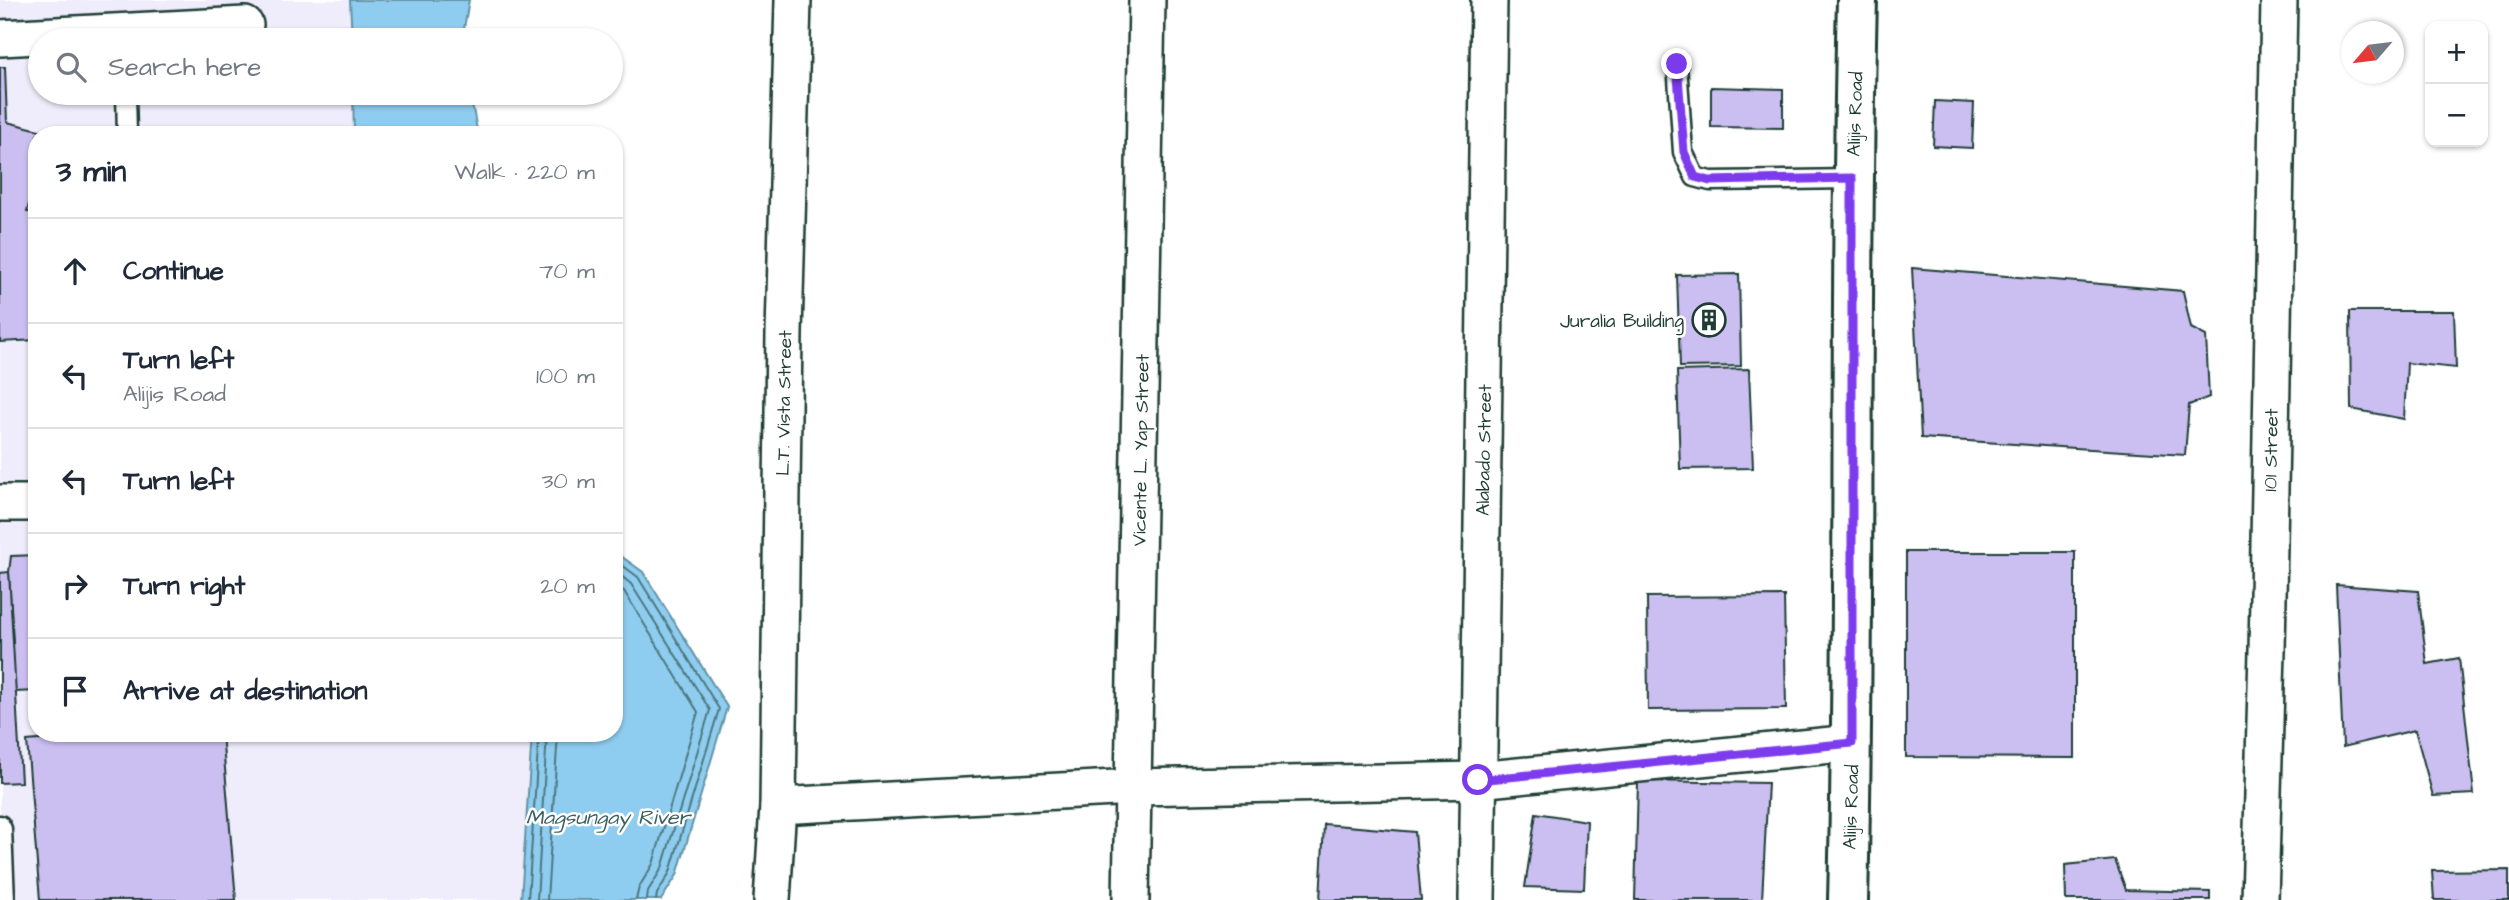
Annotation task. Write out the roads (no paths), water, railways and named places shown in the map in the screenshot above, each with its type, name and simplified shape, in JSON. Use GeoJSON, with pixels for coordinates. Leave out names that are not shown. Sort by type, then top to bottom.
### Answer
{"type":"FeatureCollection","features":[{"type":"Feature","properties":{"kind":"main road","name":"Alijis Road"},"geometry":{"type":"LineString","coordinates":[[1848,900],[1852,743],[1852,178],[1857,0]]}},
{"type":"Feature","properties":{"kind":"street","name":"L.T. Vista Street"},"geometry":{"type":"LineString","coordinates":[[772,900],[778,806],[783,333],[793,0]]}},
{"type":"Feature","properties":{"kind":"street","name":"Vicente L. Yap Street"},"geometry":{"type":"LineString","coordinates":[[1131,900],[1147,0]]}},
{"type":"Feature","properties":{"kind":"street","name":"Alabado Street"},"geometry":{"type":"LineString","coordinates":[[1477,900],[1489,0]]}},
{"type":"Feature","properties":{"kind":"street","name":"101 Street"},"geometry":{"type":"LineString","coordinates":[[2260,900],[2279,0]]}},
{"type":"Feature","properties":{"kind":"street"},"geometry":{"type":"LineString","coordinates":[[205,28],[245,24]]}},
{"type":"Feature","properties":{"kind":"street"},"geometry":{"type":"LineString","coordinates":[[0,38],[28,38]]}},
{"type":"Feature","properties":{"kind":"street"},"geometry":{"type":"LineString","coordinates":[[0,503],[28,503]]}},
{"type":"Feature","properties":{"kind":"street"},"geometry":{"type":"LineString","coordinates":[[778,806],[1134,787],[1478,780],[1852,743]]}},
{"type":"Feature","properties":{"kind":"lane"},"geometry":{"type":"LineString","coordinates":[[1677,64],[1684,152],[1695,177],[1710,181],[1852,178]]}},
{"type":"Feature","properties":{"kind":"lane"},"geometry":{"type":"LineString","coordinates":[[126,105],[127,126]]}},
{"type":"Feature","properties":{"kind":"lane"},"geometry":{"type":"LineString","coordinates":[[0,825],[5,900]]}},
{"type":"Feature","properties":{"kind":"water"},"geometry":{"type":"Polygon","coordinates":[[[350,0],[469,0],[464,28],[351,28],[350,0]]]}},
{"type":"Feature","properties":{"kind":"water"},"geometry":{"type":"Polygon","coordinates":[[[353,105],[472,105],[476,126],[354,126],[353,105]]]}},
{"type":"Feature","properties":{"kind":"water","name":"Magsungay River"},"geometry":{"type":"Polygon","coordinates":[[[623,558],[643,572],[727,707],[677,875],[661,900],[521,900],[531,742],[623,742],[623,558]]]}},
{"type":"Feature","properties":{"kind":"place","name":"Juralia Building"},"geometry":{"type":"Point","coordinates":[1709,320]}}]}
